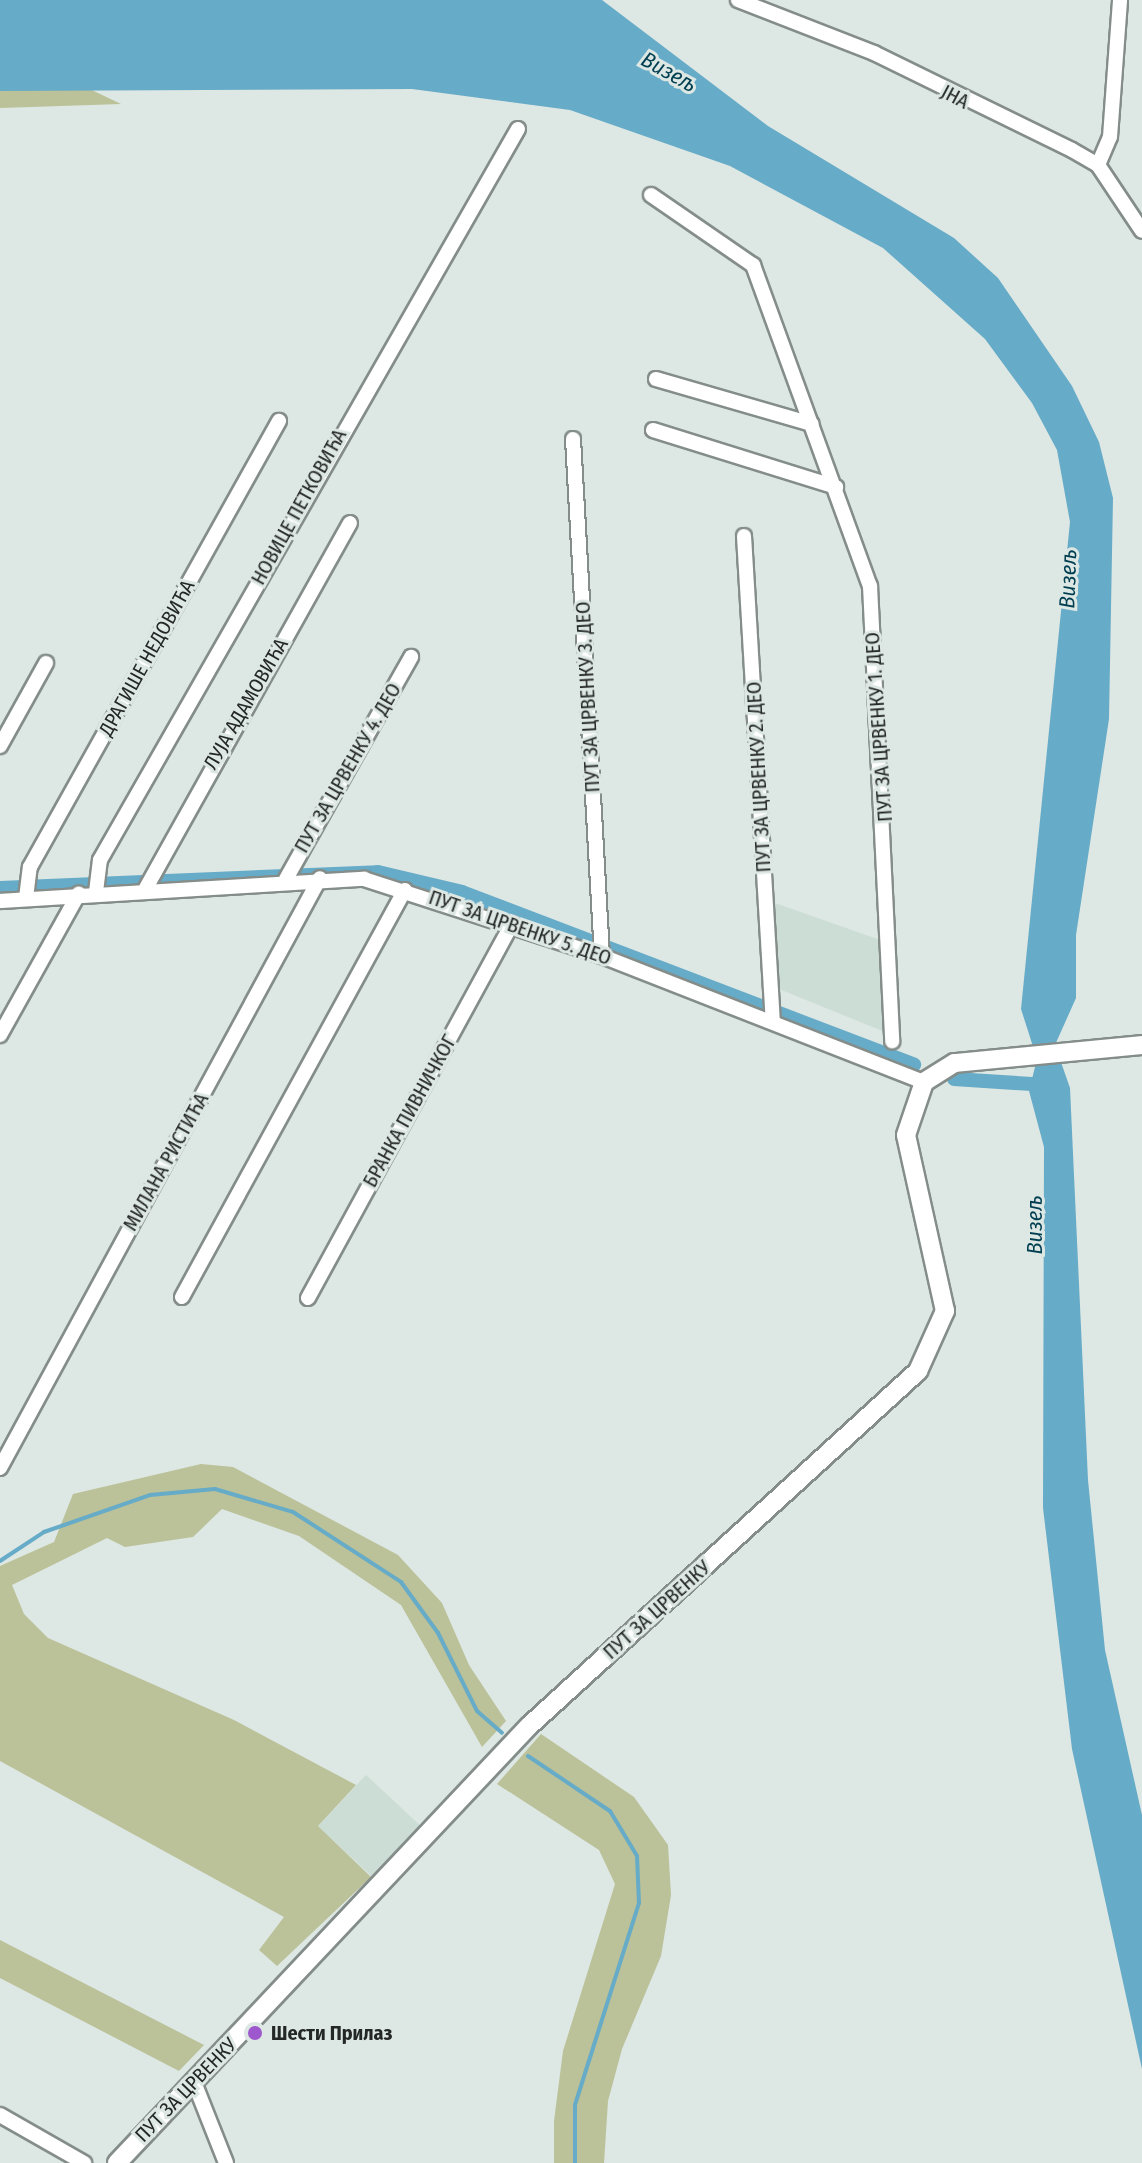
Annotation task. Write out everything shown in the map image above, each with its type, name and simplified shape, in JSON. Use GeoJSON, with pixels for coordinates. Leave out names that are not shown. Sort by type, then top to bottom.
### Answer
{"type":"FeatureCollection","features":[{"type":"Feature","properties":{"kind":"street","name":"ЈНА"},"geometry":{"type":"LineString","coordinates":[[738,0],[874,53],[1098,165],[1142,231]]}},
{"type":"Feature","properties":{"kind":"street"},"geometry":{"type":"LineString","coordinates":[[1098,165],[1110,137],[1120,0]]}},
{"type":"Feature","properties":{"kind":"street","name":"НОВИЦЕ ПЕТКОВИЋА"},"geometry":{"type":"LineString","coordinates":[[96,892],[100,860],[518,129]]}},
{"type":"Feature","properties":{"kind":"street","name":"ПУТ ЗА ЦРВЕНКУ 1. ДЕО"},"geometry":{"type":"LineString","coordinates":[[651,195],[753,265],[870,586],[892,1041]]}},
{"type":"Feature","properties":{"kind":"street"},"geometry":{"type":"LineString","coordinates":[[656,379],[812,424]]}},
{"type":"Feature","properties":{"kind":"street","name":"ДРАГИШЕ НЕДОВИЋА"},"geometry":{"type":"LineString","coordinates":[[26,898],[30,867],[279,421]]}},
{"type":"Feature","properties":{"kind":"street"},"geometry":{"type":"LineString","coordinates":[[653,430],[836,487]]}},
{"type":"Feature","properties":{"kind":"street","name":"ПУТ ЗА ЦРВЕНКУ 3. ДЕО"},"geometry":{"type":"LineString","coordinates":[[573,439],[604,938],[602,956]]}},
{"type":"Feature","properties":{"kind":"street","name":"ЛУЈА АДАМОВИЋА"},"geometry":{"type":"LineString","coordinates":[[146,888],[350,523]]}},
{"type":"Feature","properties":{"kind":"street","name":"ПУТ ЗА ЦРВЕНКУ 2. ДЕО"},"geometry":{"type":"LineString","coordinates":[[744,536],[773,1011]]}},
{"type":"Feature","properties":{"kind":"street","name":"ПУТ ЗА ЦРВЕНКУ 4. ДЕО"},"geometry":{"type":"LineString","coordinates":[[286,879],[411,657]]}},
{"type":"Feature","properties":{"kind":"street"},"geometry":{"type":"LineString","coordinates":[[0,746],[46,663]]}},
{"type":"Feature","properties":{"kind":"street","name":"ПУТ ЗА ЦРВЕНКУ 5. ДЕО"},"geometry":{"type":"LineString","coordinates":[[0,901],[146,888],[320,878],[405,890],[773,1011],[924,1082]]}},
{"type":"Feature","properties":{"kind":"street","name":"МИЛАНА РИСТИЋА"},"geometry":{"type":"LineString","coordinates":[[0,1468],[320,878]]}},
{"type":"Feature","properties":{"kind":"street"},"geometry":{"type":"LineString","coordinates":[[182,1297],[405,890]]}},
{"type":"Feature","properties":{"kind":"street"},"geometry":{"type":"LineString","coordinates":[[0,1035],[79,893]]}},
{"type":"Feature","properties":{"kind":"street","name":"БРАНКА ПИВНИЧКОГ"},"geometry":{"type":"LineString","coordinates":[[308,1298],[512,924]]}},
{"type":"Feature","properties":{"kind":"street"},"geometry":{"type":"LineString","coordinates":[[924,1082],[955,1063],[1070,1049],[1142,1045]]}},
{"type":"Feature","properties":{"kind":"street","name":"ПУТ ЗА ЦРВЕНКУ"},"geometry":{"type":"LineString","coordinates":[[117,2163],[529,1726],[918,1371],[945,1311],[906,1135],[924,1082]]}},
{"type":"Feature","properties":{"kind":"street"},"geometry":{"type":"LineString","coordinates":[[194,2082],[226,2163]]}},
{"type":"Feature","properties":{"kind":"street"},"geometry":{"type":"LineString","coordinates":[[0,2115],[84,2163]]}},
{"type":"Feature","properties":{"kind":"shaded area"},"geometry":{"type":"Polygon","coordinates":[[[772,902],[883,941],[885,1032],[779,989],[772,902]]]}},
{"type":"Feature","properties":{"kind":"shaded area"},"geometry":{"type":"Polygon","coordinates":[[[366,1775],[420,1825],[372,1877],[318,1826],[366,1775]]]}},
{"type":"Feature","properties":{"kind":"green space"},"geometry":{"type":"Polygon","coordinates":[[[77,83],[121,104],[0,108],[0,85],[77,83]]]}},
{"type":"Feature","properties":{"kind":"green space"},"geometry":{"type":"Polygon","coordinates":[[[201,1464],[233,1467],[398,1555],[442,1603],[469,1665],[506,1721],[482,1747],[401,1605],[299,1536],[222,1509],[193,1537],[125,1547],[107,1538],[12,1585],[24,1614],[48,1638],[234,1720],[356,1785],[318,1826],[371,1877],[277,1966],[259,1950],[284,1917],[0,1761],[0,1566],[54,1542],[73,1494],[201,1464]]]}},
{"type":"Feature","properties":{"kind":"green space"},"geometry":{"type":"Polygon","coordinates":[[[541,1734],[634,1797],[668,1845],[671,1895],[661,1956],[622,2049],[608,2101],[604,2163],[554,2163],[554,2121],[563,2051],[615,1884],[599,1850],[497,1784],[541,1734]]]}},
{"type":"Feature","properties":{"kind":"green space"},"geometry":{"type":"Polygon","coordinates":[[[0,1940],[204,2045],[179,2071],[0,1978],[0,1940]]]}},
{"type":"Feature","properties":{"kind":"water","name":"Визељ"},"geometry":{"type":"Polygon","coordinates":[[[0,0],[602,0],[768,126],[954,238],[998,278],[1072,386],[1099,442],[1113,498],[1109,719],[1076,935],[1076,998],[1055,1045],[1070,1088],[1088,1480],[1105,1650],[1142,1815],[1142,2069],[1072,1749],[1043,1508],[1044,1147],[1029,1091],[1037,1059],[1021,1009],[1070,522],[1057,450],[1032,403],[985,339],[883,248],[730,166],[570,110],[412,89],[0,91],[0,0]]]}},
{"type":"Feature","properties":{"kind":"waterway"},"geometry":{"type":"LineString","coordinates":[[0,888],[378,872],[462,892],[914,1065]]}},
{"type":"Feature","properties":{"kind":"waterway"},"geometry":{"type":"LineString","coordinates":[[954,1079],[1047,1085]]}},
{"type":"Feature","properties":{"kind":"waterway"},"geometry":{"type":"LineString","coordinates":[[0,1561],[44,1532],[150,1495],[215,1489],[293,1512],[401,1582],[438,1633],[477,1711],[502,1733]]}},
{"type":"Feature","properties":{"kind":"waterway"},"geometry":{"type":"LineString","coordinates":[[528,1756],[610,1811],[637,1856],[639,1903],[575,2105],[575,2163]]}},
{"type":"Feature","properties":{"kind":"place","name":"Шести Прилаз"},"geometry":{"type":"Point","coordinates":[255,2033]}}]}
